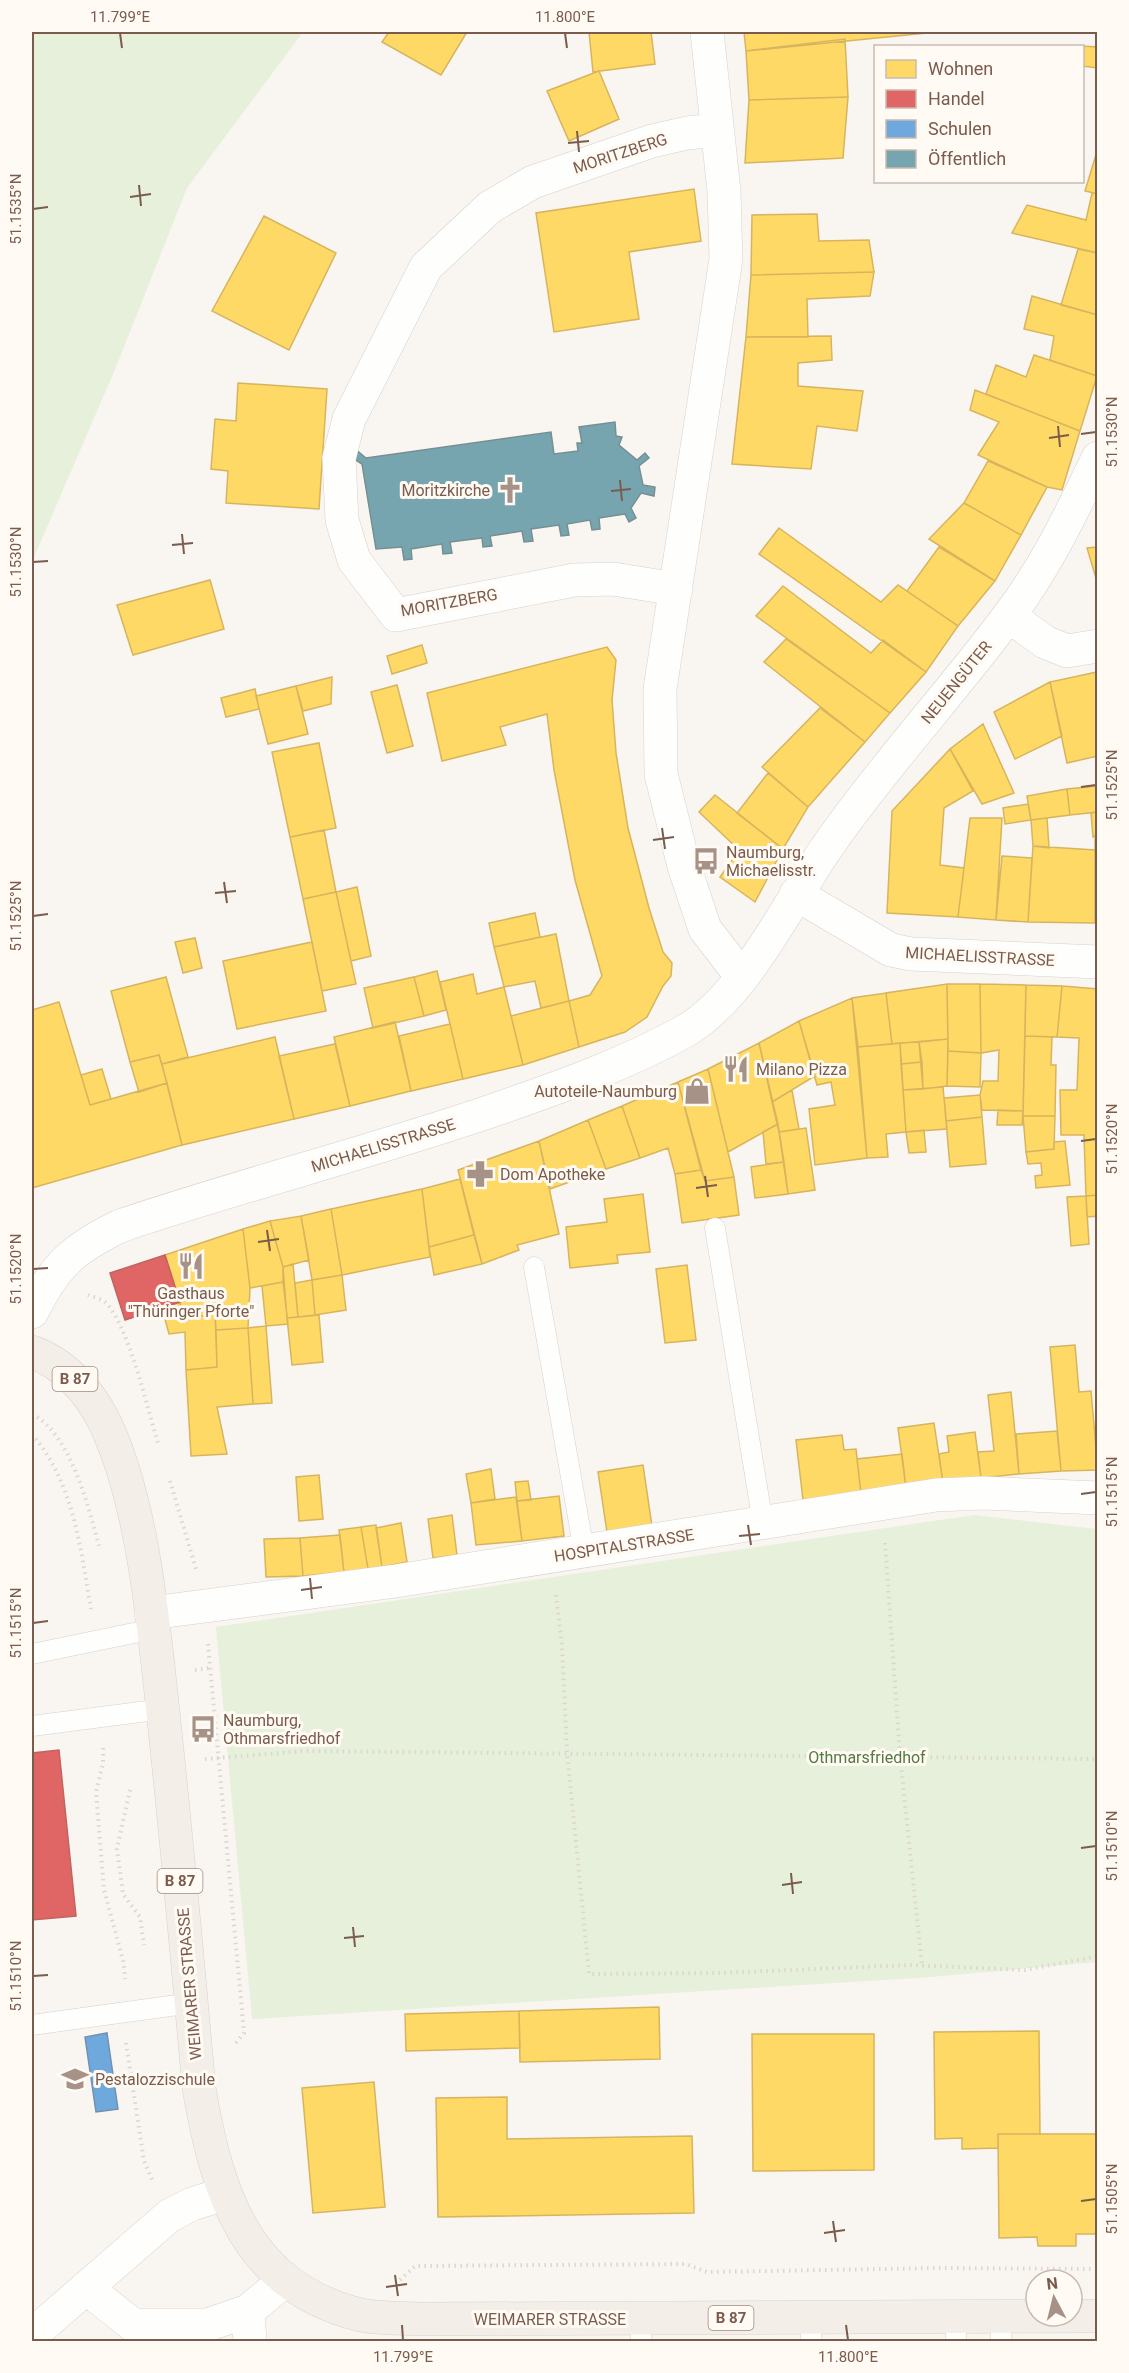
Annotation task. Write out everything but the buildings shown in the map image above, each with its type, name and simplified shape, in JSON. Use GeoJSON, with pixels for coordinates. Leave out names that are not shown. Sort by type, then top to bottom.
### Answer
{"type":"FeatureCollection","features":[{"type":"Feature","properties":{"kind":"main road","name":"WEIMARER STRASSE"},"geometry":{"type":"LineString","coordinates":[[32,1352],[75,1379],[104,1420],[127,1489],[152,1621],[163,1710],[199,2088],[206,2128],[224,2194],[240,2225],[284,2282],[325,2304],[364,2315],[641,2330],[1001,2329],[1098,2316]]}},
{"type":"Feature","properties":{"kind":"street"},"geometry":{"type":"LineString","coordinates":[[707,32],[724,191],[726,259],[660,689],[661,774],[684,866],[705,929],[742,976]]}},
{"type":"Feature","properties":{"kind":"street","name":"MORITZBERG"},"geometry":{"type":"LineString","coordinates":[[676,589],[613,579],[574,580],[396,615],[354,560],[342,520],[339,458],[348,419],[426,267],[490,207],[533,182],[642,145],[687,133],[717,130]]}},
{"type":"Feature","properties":{"kind":"street","name":"NEUENGÜTER"},"geometry":{"type":"LineString","coordinates":[[796,894],[831,840],[1009,616],[1058,540],[1098,458]]}},
{"type":"Feature","properties":{"kind":"street"},"geometry":{"type":"LineString","coordinates":[[1009,616],[1045,642],[1067,651],[1098,646]]}},
{"type":"Feature","properties":{"kind":"street","name":"MICHAELISSTRASSE"},"geometry":{"type":"LineString","coordinates":[[32,1312],[59,1266],[77,1250],[104,1234],[140,1220],[425,1134],[553,1090],[650,1049],[688,1029],[720,1003],[742,976],[796,894],[891,950],[911,954],[1098,962]]}},
{"type":"Feature","properties":{"kind":"street","name":"HOSPITALSTRASSE"},"geometry":{"type":"LineString","coordinates":[[152,1621],[936,1495],[983,1493],[1098,1498]]}},
{"type":"Feature","properties":{"kind":"street"},"geometry":{"type":"LineString","coordinates":[[32,2335],[169,2216],[192,2204],[224,2194]]}},
{"type":"Feature","properties":{"kind":"street"},"geometry":{"type":"LineString","coordinates":[[86,2288],[133,2325],[249,2326],[284,2282]]}},
{"type":"Feature","properties":{"kind":"lane"},"geometry":{"type":"LineString","coordinates":[[715,1228],[764,1524]]}},
{"type":"Feature","properties":{"kind":"lane"},"geometry":{"type":"LineString","coordinates":[[534,1267],[584,1551]]}},
{"type":"Feature","properties":{"kind":"lane"},"geometry":{"type":"LineString","coordinates":[[32,1654],[96,1641],[152,1621]]}},
{"type":"Feature","properties":{"kind":"lane"},"geometry":{"type":"LineString","coordinates":[[32,1726],[163,1710]]}},
{"type":"Feature","properties":{"kind":"lane"},"geometry":{"type":"LineString","coordinates":[[32,2025],[192,2003]]}},
{"type":"Feature","properties":{"kind":"path"},"geometry":{"type":"LineString","coordinates":[[32,1414],[42,1419],[62,1447],[84,1487],[102,1557]]}},
{"type":"Feature","properties":{"kind":"path"},"geometry":{"type":"LineString","coordinates":[[32,1434],[60,1475],[76,1521],[96,1641]]}},
{"type":"Feature","properties":{"kind":"path"},"geometry":{"type":"LineString","coordinates":[[884,1535],[900,1756],[922,1966]]}},
{"type":"Feature","properties":{"kind":"path"},"geometry":{"type":"LineString","coordinates":[[556,1592],[562,1646],[567,1752],[589,1974],[922,1966],[1025,1970],[1098,1956]]}},
{"type":"Feature","properties":{"kind":"path"},"geometry":{"type":"LineString","coordinates":[[103,1718],[103,1763],[96,1792],[104,1890],[124,1964],[126,1988],[122,2014],[144,2161],[169,2216]]}},
{"type":"Feature","properties":{"kind":"path"},"geometry":{"type":"LineString","coordinates":[[168,1763],[305,1751],[1098,1759]]}},
{"type":"Feature","properties":{"kind":"path"},"geometry":{"type":"LineString","coordinates":[[415,2266],[686,2264],[707,2272],[940,2268],[1098,2269]]}},
{"type":"Feature","properties":{"kind":"green space"},"geometry":{"type":"Polygon","coordinates":[[[32,32],[303,32],[187,188],[116,367],[32,562],[32,32]]]}},
{"type":"Feature","properties":{"kind":"green space","name":"Othmarsfriedhof"},"geometry":{"type":"Polygon","coordinates":[[[974,1515],[1097,1529],[1097,1962],[931,1977],[252,2019],[216,1627],[974,1515]]]}},
{"type":"Feature","properties":{"kind":"place","name":"Moritzkirche"},"geometry":{"type":"Point","coordinates":[510,490]}},
{"type":"Feature","properties":{"kind":"place","name":"Naumburg, Michaelisstr."},"geometry":{"type":"Point","coordinates":[706,861]}},
{"type":"Feature","properties":{"kind":"place","name":"Milano Pizza"},"geometry":{"type":"Point","coordinates":[736,1069]}},
{"type":"Feature","properties":{"kind":"place","name":"Autoteile-Naumburg"},"geometry":{"type":"Point","coordinates":[697,1091]}},
{"type":"Feature","properties":{"kind":"place","name":"Dom Apotheke"},"geometry":{"type":"Point","coordinates":[480,1174]}},
{"type":"Feature","properties":{"kind":"place","name":"Gasthaus \"Thüringer Pforte\""},"geometry":{"type":"Point","coordinates":[191,1266]}},
{"type":"Feature","properties":{"kind":"place","name":"Naumburg, Othmarsfriedhof"},"geometry":{"type":"Point","coordinates":[203,1729]}},
{"type":"Feature","properties":{"kind":"place","name":"Pestalozzischule"},"geometry":{"type":"Point","coordinates":[75,2079]}}]}
